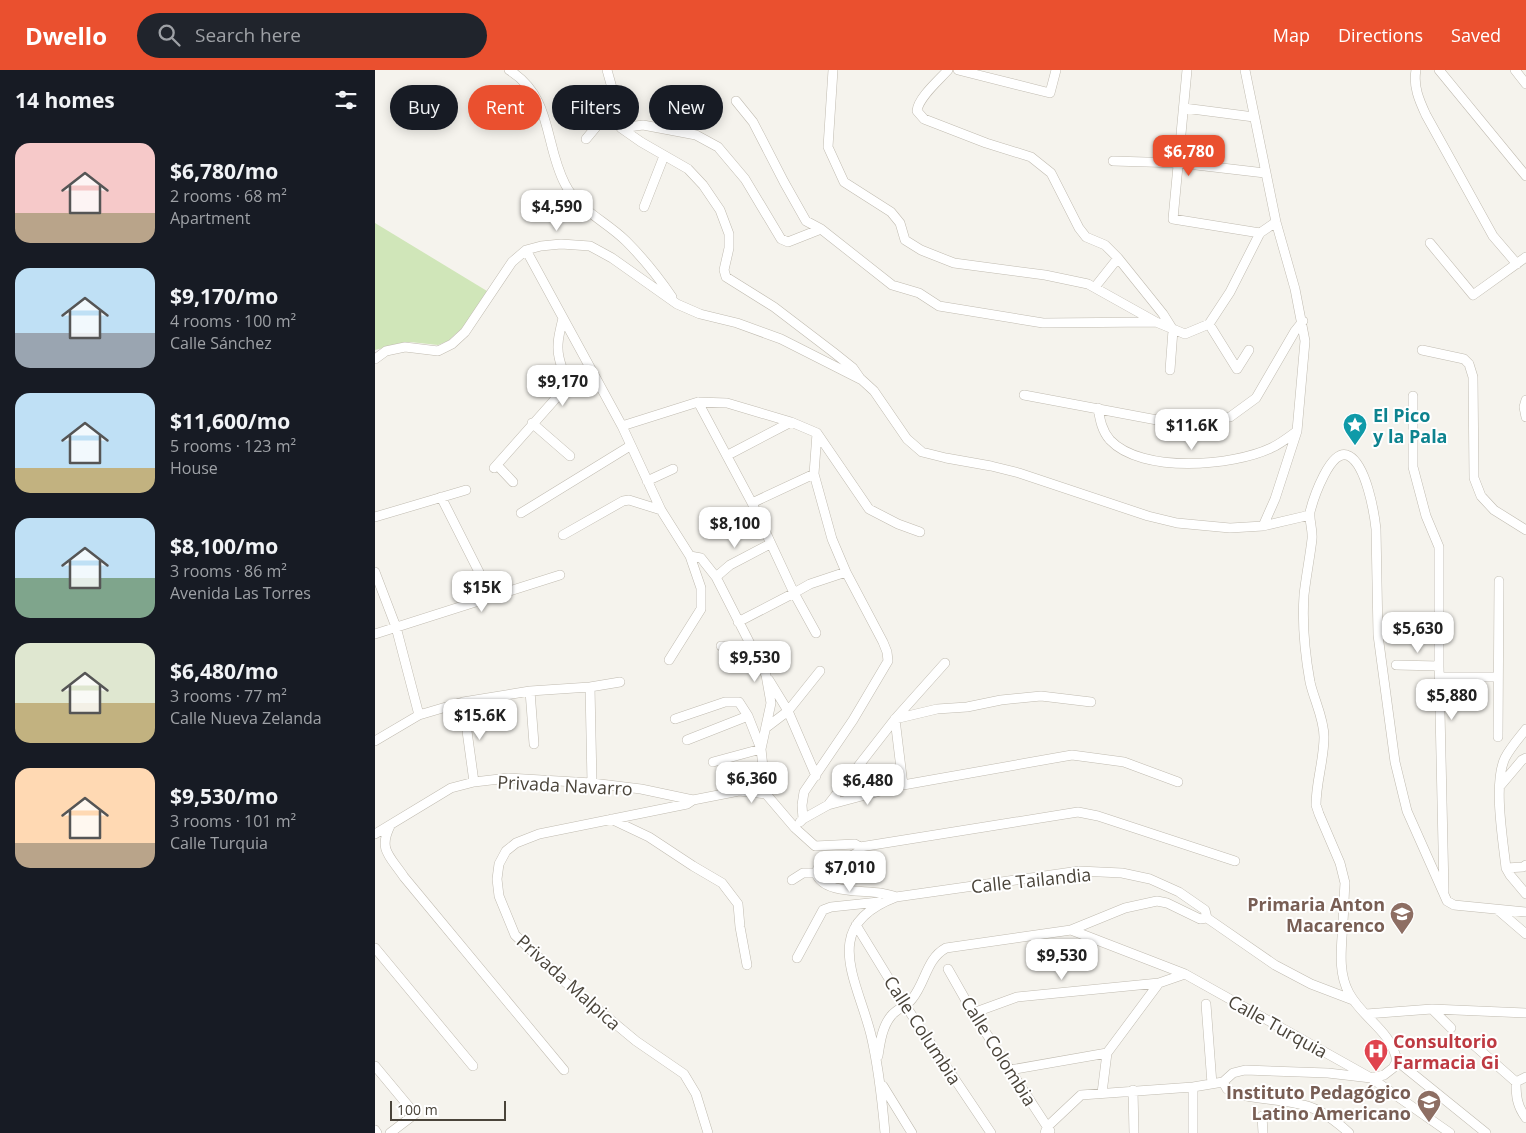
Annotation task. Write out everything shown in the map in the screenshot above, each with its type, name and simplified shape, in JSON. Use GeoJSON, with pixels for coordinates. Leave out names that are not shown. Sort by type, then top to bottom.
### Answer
{"type":"FeatureCollection","features":[{"type":"Feature","properties":{"kind":"street"},"geometry":{"type":"LineString","coordinates":[[509,70],[523,80],[539,102],[557,165],[565,185],[580,204],[625,240],[666,288],[677,304]]}},
{"type":"Feature","properties":{"kind":"street"},"geometry":{"type":"LineString","coordinates":[[607,70],[611,85]]}},
{"type":"Feature","properties":{"kind":"street"},"geometry":{"type":"LineString","coordinates":[[833,70],[828,147],[844,182],[891,212],[900,223],[905,240],[921,250],[954,263],[1045,274],[1088,284],[1156,322],[1185,334],[1209,324],[1230,292],[1261,233],[1276,222]]}},
{"type":"Feature","properties":{"kind":"street"},"geometry":{"type":"LineString","coordinates":[[948,70],[918,106],[917,112],[924,118],[1031,157],[1051,173],[1079,228],[1087,236],[1105,245],[1118,258],[1163,314],[1173,330],[1169,370]]}},
{"type":"Feature","properties":{"kind":"street"},"geometry":{"type":"LineString","coordinates":[[958,70],[1050,92],[1056,70]]}},
{"type":"Feature","properties":{"kind":"street"},"geometry":{"type":"LineString","coordinates":[[1187,70],[1173,219],[1261,233]]}},
{"type":"Feature","properties":{"kind":"street"},"geometry":{"type":"LineString","coordinates":[[1245,70],[1265,173],[1276,222],[1303,321],[1305,341],[1297,432],[1275,499],[1263,526]]}},
{"type":"Feature","properties":{"kind":"street"},"geometry":{"type":"LineString","coordinates":[[1416,70],[1414,79],[1418,97],[1426,115],[1493,236],[1517,264]]}},
{"type":"Feature","properties":{"kind":"street"},"geometry":{"type":"LineString","coordinates":[[1439,70],[1526,176]]}},
{"type":"Feature","properties":{"kind":"street"},"geometry":{"type":"LineString","coordinates":[[1515,70],[1526,84]]}},
{"type":"Feature","properties":{"kind":"street"},"geometry":{"type":"LineString","coordinates":[[736,101],[753,122],[784,182],[807,221],[821,229],[892,285],[919,293],[939,306],[1043,323],[1156,322]]}},
{"type":"Feature","properties":{"kind":"street"},"geometry":{"type":"LineString","coordinates":[[1184,108],[1254,117]]}},
{"type":"Feature","properties":{"kind":"street"},"geometry":{"type":"LineString","coordinates":[[639,126],[696,135],[719,147],[745,179],[781,239],[788,242],[821,229]]}},
{"type":"Feature","properties":{"kind":"street"},"geometry":{"type":"LineString","coordinates":[[586,138],[593,130]]}},
{"type":"Feature","properties":{"kind":"street"},"geometry":{"type":"LineString","coordinates":[[624,130],[693,174],[703,185],[720,210],[729,234],[729,248],[724,270],[726,277],[774,307],[853,368],[874,391],[907,439],[922,452],[1019,473],[1148,516],[1177,523],[1230,528],[1263,526],[1310,515]]}},
{"type":"Feature","properties":{"kind":"street"},"geometry":{"type":"LineString","coordinates":[[644,207],[664,156]]}},
{"type":"Feature","properties":{"kind":"street"},"geometry":{"type":"LineString","coordinates":[[1113,161],[1179,164],[1265,173]]}},
{"type":"Feature","properties":{"kind":"street"},"geometry":{"type":"LineString","coordinates":[[1430,243],[1473,295],[1526,257]]}},
{"type":"Feature","properties":{"kind":"street"},"geometry":{"type":"LineString","coordinates":[[375,359],[386,351],[405,348],[438,350],[452,344],[465,332],[512,262],[526,250],[561,244],[590,246],[612,258],[677,304],[700,314],[781,339],[862,380]]}},
{"type":"Feature","properties":{"kind":"street"},"geometry":{"type":"LineString","coordinates":[[526,250],[622,426],[661,510],[691,556],[701,588],[701,609],[669,660]]}},
{"type":"Feature","properties":{"kind":"street"},"geometry":{"type":"LineString","coordinates":[[1095,287],[1118,258]]}},
{"type":"Feature","properties":{"kind":"street"},"geometry":{"type":"LineString","coordinates":[[513,482],[495,466],[565,388],[566,381],[559,357],[558,339],[563,318]]}},
{"type":"Feature","properties":{"kind":"street"},"geometry":{"type":"LineString","coordinates":[[1024,396],[1173,423],[1230,417],[1256,398],[1295,331],[1303,321]]}},
{"type":"Feature","properties":{"kind":"street"},"geometry":{"type":"LineString","coordinates":[[1209,324],[1237,369],[1249,350]]}},
{"type":"Feature","properties":{"kind":"street"},"geometry":{"type":"LineString","coordinates":[[1421,350],[1465,359],[1469,364],[1473,377],[1474,478],[1481,496],[1494,510],[1526,530]]}},
{"type":"Feature","properties":{"kind":"street"},"geometry":{"type":"LineString","coordinates":[[1413,396],[1413,467],[1426,516],[1439,547],[1439,677],[1444,896]]}},
{"type":"Feature","properties":{"kind":"street"},"geometry":{"type":"LineString","coordinates":[[1526,400],[1524,407],[1526,417]]}},
{"type":"Feature","properties":{"kind":"street"},"geometry":{"type":"LineString","coordinates":[[622,426],[698,402],[727,403],[791,422],[817,434],[869,509],[898,524],[920,532]]}},
{"type":"Feature","properties":{"kind":"street"},"geometry":{"type":"LineString","coordinates":[[698,402],[728,455],[794,593],[816,633]]}},
{"type":"Feature","properties":{"kind":"street"},"geometry":{"type":"LineString","coordinates":[[1097,408],[1102,429],[1111,440],[1125,452],[1146,460],[1221,462],[1273,448],[1297,432]]}},
{"type":"Feature","properties":{"kind":"street"},"geometry":{"type":"LineString","coordinates":[[728,455],[791,422]]}},
{"type":"Feature","properties":{"kind":"street"},"geometry":{"type":"LineString","coordinates":[[532,423],[570,456]]}},
{"type":"Feature","properties":{"kind":"street"},"geometry":{"type":"LineString","coordinates":[[803,819],[802,805],[804,792],[853,720],[888,661],[883,642],[846,572],[832,539],[814,474],[817,434]]}},
{"type":"Feature","properties":{"kind":"street"},"geometry":{"type":"LineString","coordinates":[[521,513],[630,446]]}},
{"type":"Feature","properties":{"kind":"street"},"geometry":{"type":"LineString","coordinates":[[1048,1131],[1081,1095],[1193,1087],[1223,1082],[1233,1073],[1245,1070],[1328,1073],[1371,1078],[1384,1075],[1393,1068],[1397,1061],[1395,1049],[1353,1000],[1345,981],[1341,960],[1345,883],[1343,872],[1316,805],[1325,735],[1311,684],[1304,641],[1304,595],[1313,536],[1310,515],[1314,497],[1329,465],[1338,456],[1345,454],[1350,456],[1360,468],[1374,512],[1378,635],[1395,762],[1407,811],[1444,896],[1453,905],[1526,912]]}},
{"type":"Feature","properties":{"kind":"street"},"geometry":{"type":"LineString","coordinates":[[647,481],[673,469]]}},
{"type":"Feature","properties":{"kind":"street"},"geometry":{"type":"LineString","coordinates":[[752,503],[814,474]]}},
{"type":"Feature","properties":{"kind":"street"},"geometry":{"type":"LineString","coordinates":[[375,517],[466,490]]}},
{"type":"Feature","properties":{"kind":"street"},"geometry":{"type":"LineString","coordinates":[[441,497],[479,572]]}},
{"type":"Feature","properties":{"kind":"street"},"geometry":{"type":"LineString","coordinates":[[563,535],[629,500],[661,510]]}},
{"type":"Feature","properties":{"kind":"street"},"geometry":{"type":"LineString","coordinates":[[716,576],[730,565],[770,544]]}},
{"type":"Feature","properties":{"kind":"street"},"geometry":{"type":"LineString","coordinates":[[691,556],[701,558],[716,576],[751,647],[788,711],[816,776]]}},
{"type":"Feature","properties":{"kind":"street"},"geometry":{"type":"LineString","coordinates":[[375,572],[396,627],[419,716]]}},
{"type":"Feature","properties":{"kind":"street"},"geometry":{"type":"LineString","coordinates":[[738,622],[810,584],[846,572]]}},
{"type":"Feature","properties":{"kind":"street"},"geometry":{"type":"LineString","coordinates":[[375,634],[559,575]]}},
{"type":"Feature","properties":{"kind":"street"},"geometry":{"type":"LineString","coordinates":[[1498,738],[1499,581]]}},
{"type":"Feature","properties":{"kind":"street"},"geometry":{"type":"LineString","coordinates":[[721,646],[751,647]]}},
{"type":"Feature","properties":{"kind":"street"},"geometry":{"type":"LineString","coordinates":[[827,805],[895,719],[945,663]]}},
{"type":"Feature","properties":{"kind":"street"},"geometry":{"type":"LineString","coordinates":[[1396,665],[1439,666]]}},
{"type":"Feature","properties":{"kind":"street"},"geometry":{"type":"LineString","coordinates":[[767,727],[788,711],[819,671]]}},
{"type":"Feature","properties":{"kind":"street"},"geometry":{"type":"LineString","coordinates":[[761,749],[771,703],[766,675]]}},
{"type":"Feature","properties":{"kind":"street"},"geometry":{"type":"LineString","coordinates":[[1439,677],[1497,677]]}},
{"type":"Feature","properties":{"kind":"street"},"geometry":{"type":"LineString","coordinates":[[375,741],[419,716],[463,702],[530,691],[590,687],[620,682]]}},
{"type":"Feature","properties":{"kind":"street"},"geometry":{"type":"LineString","coordinates":[[590,687],[592,783]]}},
{"type":"Feature","properties":{"kind":"street"},"geometry":{"type":"LineString","coordinates":[[530,691],[534,744]]}},
{"type":"Feature","properties":{"kind":"street"},"geometry":{"type":"LineString","coordinates":[[895,719],[937,709],[967,707],[1001,700],[1041,696],[1091,702]]}},
{"type":"Feature","properties":{"kind":"street"},"geometry":{"type":"LineString","coordinates":[[463,702],[474,782]]}},
{"type":"Feature","properties":{"kind":"street"},"geometry":{"type":"LineString","coordinates":[[675,719],[725,702],[739,702],[748,716],[761,749],[767,794],[795,828],[815,846],[855,844],[860,847],[1078,812],[1098,816],[1235,861]]}},
{"type":"Feature","properties":{"kind":"street"},"geometry":{"type":"LineString","coordinates":[[687,740],[748,716]]}},
{"type":"Feature","properties":{"kind":"street"},"geometry":{"type":"LineString","coordinates":[[895,719],[903,785]]}},
{"type":"Feature","properties":{"kind":"street"},"geometry":{"type":"LineString","coordinates":[[1526,729],[1506,758],[1501,772],[1500,786],[1506,868],[1526,894]]}},
{"type":"Feature","properties":{"kind":"street"},"geometry":{"type":"LineString","coordinates":[[713,762],[761,749]]}},
{"type":"Feature","properties":{"kind":"street"},"geometry":{"type":"LineString","coordinates":[[795,828],[803,819],[827,805],[903,785],[1072,755],[1124,762],[1178,782]]}},
{"type":"Feature","properties":{"kind":"street"},"geometry":{"type":"LineString","coordinates":[[1500,786],[1522,760],[1526,758]]}},
{"type":"Feature","properties":{"kind":"street","name":"Privada Navarro"},"geometry":{"type":"LineString","coordinates":[[375,834],[451,788],[474,782],[508,778],[592,783],[641,789],[693,800],[739,791],[767,794]]}},
{"type":"Feature","properties":{"kind":"street","name":"Privada Malpica"},"geometry":{"type":"LineString","coordinates":[[693,800],[687,804],[539,834],[516,843],[506,851],[499,864],[497,879],[499,896],[515,935],[565,982],[636,1041],[684,1074],[696,1094],[708,1133]]}},
{"type":"Feature","properties":{"kind":"street"},"geometry":{"type":"LineString","coordinates":[[611,818],[649,837],[693,866],[722,882],[738,904],[747,965]]}},
{"type":"Feature","properties":{"kind":"street"},"geometry":{"type":"LineString","coordinates":[[391,823],[385,837],[384,847],[404,877],[564,1070]]}},
{"type":"Feature","properties":{"kind":"street"},"geometry":{"type":"LineString","coordinates":[[815,873],[818,868],[853,855],[858,852],[860,847]]}},
{"type":"Feature","properties":{"kind":"street"},"geometry":{"type":"LineString","coordinates":[[1506,868],[1523,867],[1526,865]]}},
{"type":"Feature","properties":{"kind":"street","name":"Calle Tailandia"},"geometry":{"type":"LineString","coordinates":[[882,902],[895,897],[1079,872],[1122,872],[1150,879],[1179,892],[1205,910],[1207,918],[1275,965],[1311,984],[1353,1000]]}},
{"type":"Feature","properties":{"kind":"street"},"geometry":{"type":"LineString","coordinates":[[792,880],[803,873],[815,873]]}},
{"type":"Feature","properties":{"kind":"street"},"geometry":{"type":"LineString","coordinates":[[815,873],[818,879],[834,887],[852,891],[880,893],[895,897]]}},
{"type":"Feature","properties":{"kind":"street"},"geometry":{"type":"LineString","coordinates":[[877,1061],[883,1032],[891,1015],[913,998],[927,968],[937,953],[946,948],[1071,930],[1125,908],[1157,901],[1200,920],[1207,918]]}},
{"type":"Feature","properties":{"kind":"street"},"geometry":{"type":"LineString","coordinates":[[882,902],[865,913],[856,925],[850,942],[849,961],[877,1061],[881,1083],[885,1133]]}},
{"type":"Feature","properties":{"kind":"street"},"geometry":{"type":"LineString","coordinates":[[797,958],[823,910],[831,907],[882,902]]}},
{"type":"Feature","properties":{"kind":"street"},"geometry":{"type":"LineString","coordinates":[[1498,910],[1526,934]]}},
{"type":"Feature","properties":{"kind":"street","name":"Calle Columbia"},"geometry":{"type":"LineString","coordinates":[[856,925],[905,1005],[991,1133]]}},
{"type":"Feature","properties":{"kind":"street","name":"Calle Turquia"},"geometry":{"type":"LineString","coordinates":[[1071,930],[1185,974],[1371,1078],[1437,1128],[1450,1133]]}},
{"type":"Feature","properties":{"kind":"street"},"geometry":{"type":"LineString","coordinates":[[375,948],[473,1066]]}},
{"type":"Feature","properties":{"kind":"street","name":"Calle Colombia"},"geometry":{"type":"LineString","coordinates":[[948,969],[973,1013],[1048,1131]]}},
{"type":"Feature","properties":{"kind":"street"},"geometry":{"type":"LineString","coordinates":[[973,1013],[1017,997],[1159,982],[1185,974]]}},
{"type":"Feature","properties":{"kind":"street"},"geometry":{"type":"LineString","coordinates":[[1102,1093],[1107,1053],[1159,982]]}},
{"type":"Feature","properties":{"kind":"street"},"geometry":{"type":"LineString","coordinates":[[1206,1004],[1212,1084]]}},
{"type":"Feature","properties":{"kind":"street"},"geometry":{"type":"LineString","coordinates":[[1366,1014],[1433,1009],[1526,1013]]}},
{"type":"Feature","properties":{"kind":"street"},"geometry":{"type":"LineString","coordinates":[[1433,1009],[1451,1028]]}},
{"type":"Feature","properties":{"kind":"street"},"geometry":{"type":"LineString","coordinates":[[1474,1045],[1516,1082],[1516,1098],[1520,1110],[1526,1118]]}},
{"type":"Feature","properties":{"kind":"street"},"geometry":{"type":"LineString","coordinates":[[1010,1070],[1107,1053]]}},
{"type":"Feature","properties":{"kind":"street"},"geometry":{"type":"LineString","coordinates":[[1397,1061],[1486,1133]]}},
{"type":"Feature","properties":{"kind":"street"},"geometry":{"type":"LineString","coordinates":[[375,1066],[415,1114],[390,1133]]}},
{"type":"Feature","properties":{"kind":"street"},"geometry":{"type":"LineString","coordinates":[[1516,1082],[1526,1077]]}},
{"type":"Feature","properties":{"kind":"street"},"geometry":{"type":"LineString","coordinates":[[1223,1082],[1227,1089],[1234,1093],[1304,1105],[1327,1116],[1349,1133]]}},
{"type":"Feature","properties":{"kind":"street"},"geometry":{"type":"LineString","coordinates":[[881,1083],[912,1133]]}},
{"type":"Feature","properties":{"kind":"street"},"geometry":{"type":"LineString","coordinates":[[1193,1087],[1193,1133]]}},
{"type":"Feature","properties":{"kind":"street"},"geometry":{"type":"LineString","coordinates":[[1133,1090],[1133,1133]]}},
{"type":"Feature","properties":{"kind":"street"},"geometry":{"type":"LineString","coordinates":[[1262,1116],[1263,1133]]}},
{"type":"Feature","properties":{"kind":"green space"},"geometry":{"type":"Polygon","coordinates":[[[375,223],[487,291],[464,326],[448,341],[438,345],[410,342],[375,350],[375,223]]]}},
{"type":"Feature","properties":{"kind":"place","name":"El Pico y la Pala"},"geometry":{"type":"Point","coordinates":[1355,446]}},
{"type":"Feature","properties":{"kind":"place","name":"Primaria Anton Macarenco"},"geometry":{"type":"Point","coordinates":[1402,935]}},
{"type":"Feature","properties":{"kind":"place","name":"Consultorio Farmacia Gi"},"geometry":{"type":"Point","coordinates":[1376,1072]}},
{"type":"Feature","properties":{"kind":"place","name":"Instituto Pedagógico Latino Americano"},"geometry":{"type":"Point","coordinates":[1429,1123]}}]}
